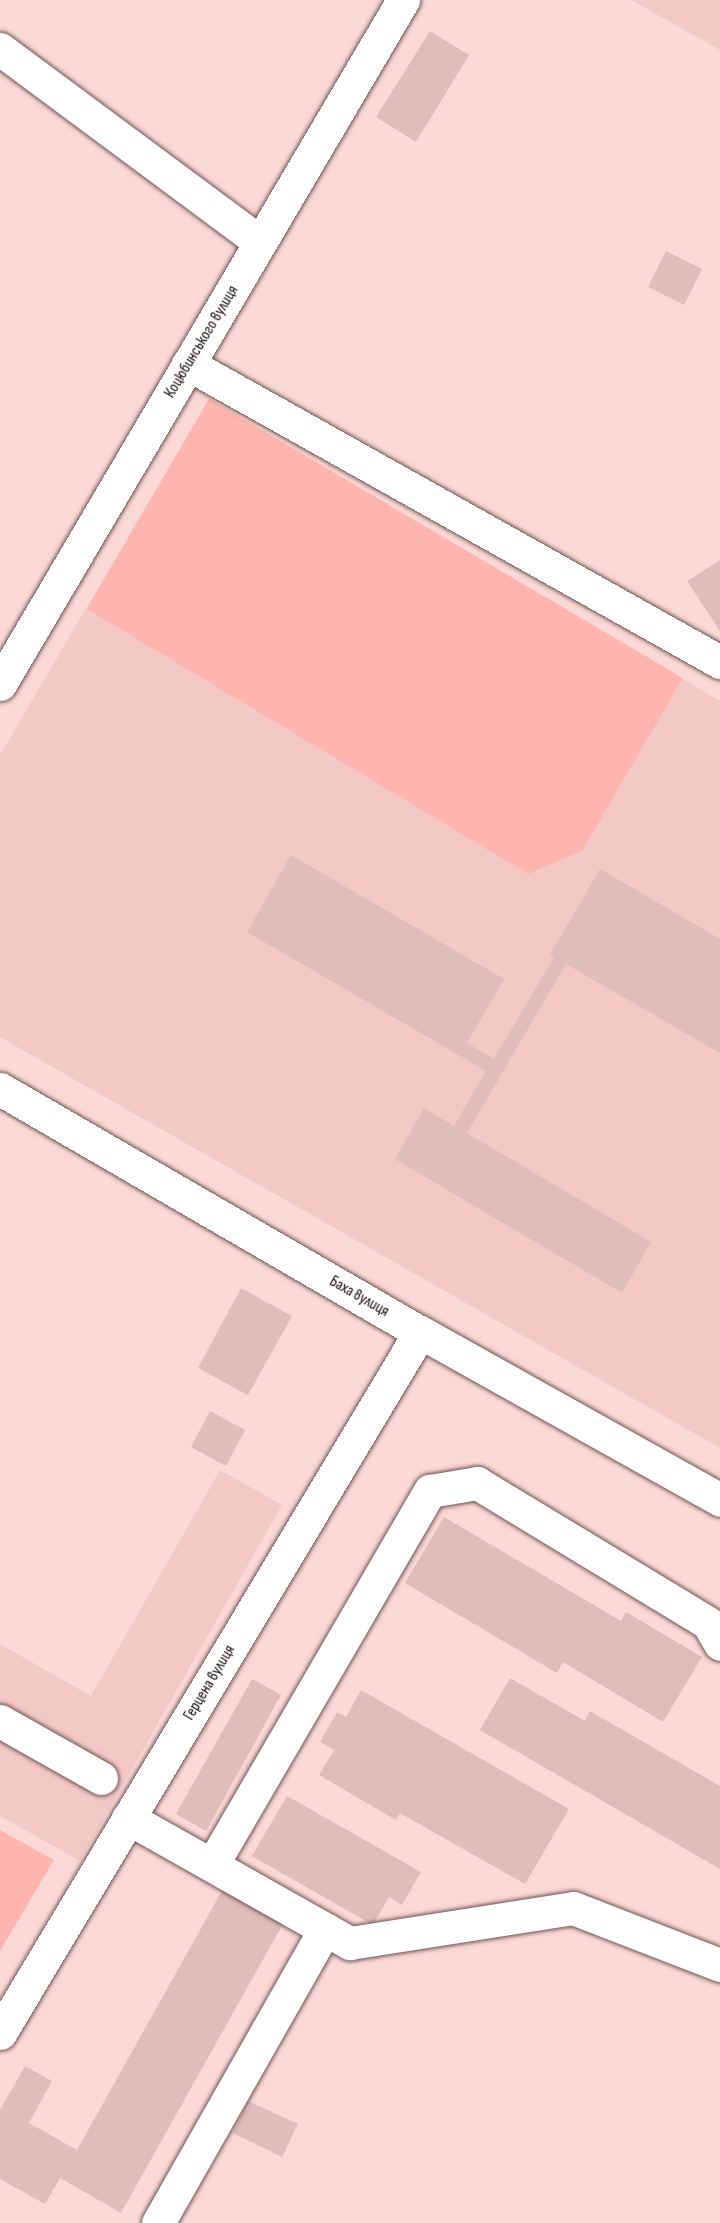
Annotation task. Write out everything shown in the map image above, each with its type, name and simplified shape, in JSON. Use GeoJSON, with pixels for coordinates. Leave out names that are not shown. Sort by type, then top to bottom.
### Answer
{"type":"FeatureCollection","features":[{"type":"Feature","properties":{"kind":"street","name":"Коцюбинського вулиця"},"geometry":{"type":"LineString","coordinates":[[0,684],[403,0]]}},
{"type":"Feature","properties":{"kind":"street"},"geometry":{"type":"LineString","coordinates":[[0,49],[260,242]]}},
{"type":"Feature","properties":{"kind":"street"},"geometry":{"type":"LineString","coordinates":[[188,364],[720,662]]}},
{"type":"Feature","properties":{"kind":"street","name":"Баха вулиця"},"geometry":{"type":"LineString","coordinates":[[0,1089],[420,1332],[720,1500]]}},
{"type":"Feature","properties":{"kind":"street","name":"Герцена вулиця"},"geometry":{"type":"LineString","coordinates":[[0,2033],[420,1332]]}},
{"type":"Feature","properties":{"kind":"street"},"geometry":{"type":"LineString","coordinates":[[212,1865],[430,1491],[477,1483],[708,1623],[720,1644]]}},
{"type":"Feature","properties":{"kind":"street"},"geometry":{"type":"LineString","coordinates":[[0,1721],[101,1778]]}},
{"type":"Feature","properties":{"kind":"street"},"geometry":{"type":"LineString","coordinates":[[129,1818],[350,1943],[573,1908],[720,1965]]}},
{"type":"Feature","properties":{"kind":"street"},"geometry":{"type":"LineString","coordinates":[[158,2223],[325,1929]]}},
{"type":"Feature","properties":{"kind":"shaded area"},"geometry":{"type":"Polygon","coordinates":[[[631,0],[720,0],[720,50],[631,0]]]}},
{"type":"Feature","properties":{"kind":"shaded area"},"geometry":{"type":"Polygon","coordinates":[[[209,399],[720,701],[720,1448],[0,1037],[0,755],[209,399]]]}},
{"type":"Feature","properties":{"kind":"shaded area"},"geometry":{"type":"Polygon","coordinates":[[[209,399],[683,678],[582,851],[528,874],[87,609],[209,399]]]}},
{"type":"Feature","properties":{"kind":"shaded area"},"geometry":{"type":"Polygon","coordinates":[[[220,1470],[282,1505],[80,1861],[0,1816],[0,1644],[91,1696],[220,1470]]]}},
{"type":"Feature","properties":{"kind":"shaded area"},"geometry":{"type":"Polygon","coordinates":[[[0,1830],[54,1860],[0,1951],[0,1830]]]}},
{"type":"Feature","properties":{"kind":"building"},"geometry":{"type":"Polygon","coordinates":[[[430,31],[469,55],[416,142],[376,117],[430,31]]]}},
{"type":"Feature","properties":{"kind":"building"},"geometry":{"type":"Polygon","coordinates":[[[666,251],[702,269],[684,305],[648,287],[666,251]]]}},
{"type":"Feature","properties":{"kind":"building"},"geometry":{"type":"Polygon","coordinates":[[[720,560],[720,631],[687,581],[720,560]]]}},
{"type":"Feature","properties":{"kind":"building"},"geometry":{"type":"Polygon","coordinates":[[[291,855],[504,979],[467,1043],[494,1059],[554,957],[550,955],[600,869],[720,939],[720,1053],[566,964],[467,1133],[651,1242],[622,1293],[395,1159],[424,1108],[454,1126],[486,1071],[247,932],[291,855]]]}},
{"type":"Feature","properties":{"kind":"building"},"geometry":{"type":"Polygon","coordinates":[[[241,1288],[292,1316],[248,1395],[198,1368],[241,1288]]]}},
{"type":"Feature","properties":{"kind":"building"},"geometry":{"type":"Polygon","coordinates":[[[210,1411],[245,1430],[226,1466],[191,1447],[210,1411]]]}},
{"type":"Feature","properties":{"kind":"building"},"geometry":{"type":"Polygon","coordinates":[[[444,1517],[621,1621],[626,1612],[702,1657],[663,1722],[563,1662],[557,1673],[405,1583],[444,1517]]]}},
{"type":"Feature","properties":{"kind":"building"},"geometry":{"type":"Polygon","coordinates":[[[510,1678],[585,1721],[590,1711],[720,1786],[720,1869],[480,1730],[510,1678]]]}},
{"type":"Feature","properties":{"kind":"building"},"geometry":{"type":"Polygon","coordinates":[[[252,1679],[281,1695],[206,1831],[176,1814],[252,1679]]]}},
{"type":"Feature","properties":{"kind":"building"},"geometry":{"type":"Polygon","coordinates":[[[361,1690],[569,1809],[525,1884],[400,1813],[396,1820],[319,1775],[334,1750],[320,1742],[337,1712],[346,1717],[361,1690]]]}},
{"type":"Feature","properties":{"kind":"building"},"geometry":{"type":"Polygon","coordinates":[[[287,1796],[421,1872],[402,1905],[389,1897],[373,1925],[252,1856],[287,1796]]]}},
{"type":"Feature","properties":{"kind":"building"},"geometry":{"type":"Polygon","coordinates":[[[223,1889],[284,1922],[121,2213],[60,2178],[45,2204],[0,2179],[0,2110],[25,2066],[52,2081],[29,2123],[77,2150],[223,1889]]]}},
{"type":"Feature","properties":{"kind":"building"},"geometry":{"type":"Polygon","coordinates":[[[248,2101],[298,2124],[282,2157],[233,2133],[248,2101]]]}}]}
